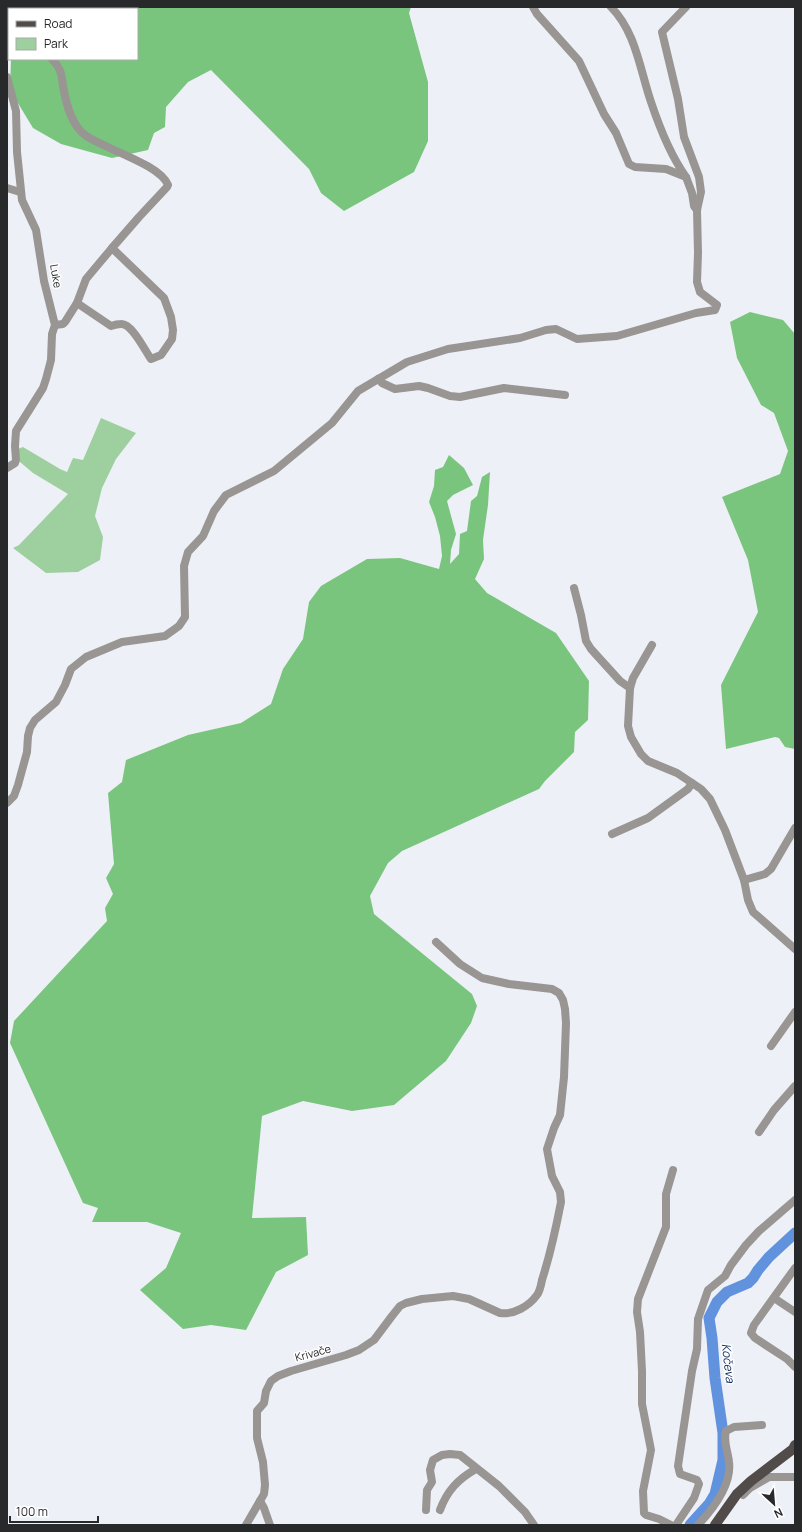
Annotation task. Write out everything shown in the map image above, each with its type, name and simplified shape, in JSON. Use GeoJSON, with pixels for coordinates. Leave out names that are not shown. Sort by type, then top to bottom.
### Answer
{"type":"FeatureCollection","features":[{"type":"Feature","properties":{"kind":"main road"},"geometry":{"type":"LineString","coordinates":[[715,1525],[738,1494],[755,1477],[793,1449],[795,1445]]}},
{"type":"Feature","properties":{"kind":"street"},"geometry":{"type":"LineString","coordinates":[[534,7],[537,14],[579,61],[604,114],[616,133],[629,164],[636,167],[666,169],[686,176]]}},
{"type":"Feature","properties":{"kind":"street"},"geometry":{"type":"LineString","coordinates":[[611,7],[630,33],[651,103],[676,163],[686,176],[692,193],[694,206],[697,210]]}},
{"type":"Feature","properties":{"kind":"street"},"geometry":{"type":"LineString","coordinates":[[7,803],[14,796],[18,785],[27,752],[30,728],[35,720],[56,702],[71,669],[86,657],[122,642],[165,636],[179,626],[185,617],[184,566],[188,552],[203,536],[214,511],[226,495],[274,471],[332,423],[358,391],[407,362],[448,349],[520,338],[546,330],[556,330],[577,339],[617,336],[696,313],[715,310],[717,305],[700,292],[697,282],[697,210],[701,192],[699,177],[684,136],[678,99],[662,32],[686,7]]}},
{"type":"Feature","properties":{"kind":"street"},"geometry":{"type":"LineString","coordinates":[[53,60],[60,69],[65,94],[73,121],[84,134],[96,142],[152,168],[164,178],[168,185],[86,279],[77,303],[65,322],[55,325]]}},
{"type":"Feature","properties":{"kind":"street","name":"Luke"},"geometry":{"type":"LineString","coordinates":[[7,77],[16,112],[20,192],[22,200],[36,230],[44,281],[55,325],[52,334],[50,360],[43,388],[16,431],[16,460],[15,463],[7,468]]}},
{"type":"Feature","properties":{"kind":"street"},"geometry":{"type":"LineString","coordinates":[[7,188],[20,192]]}},
{"type":"Feature","properties":{"kind":"street"},"geometry":{"type":"LineString","coordinates":[[77,303],[111,326],[121,324],[126,325],[138,338],[144,350],[151,359],[161,355],[172,339],[173,330],[171,317],[164,298],[112,248]]}},
{"type":"Feature","properties":{"kind":"street"},"geometry":{"type":"LineString","coordinates":[[378,379],[382,383],[396,389],[419,386],[450,396],[460,397],[504,388],[565,395]]}},
{"type":"Feature","properties":{"kind":"street"},"geometry":{"type":"LineString","coordinates":[[574,588],[586,641],[591,649],[620,681],[630,688]]}},
{"type":"Feature","properties":{"kind":"street"},"geometry":{"type":"LineString","coordinates":[[652,645],[633,678],[630,688],[628,726],[631,737],[641,754],[648,761],[677,773],[701,789],[710,798],[718,813],[744,880],[748,900],[753,912],[795,948]]}},
{"type":"Feature","properties":{"kind":"street"},"geometry":{"type":"LineString","coordinates":[[612,834],[648,818],[688,789],[692,783]]}},
{"type":"Feature","properties":{"kind":"street"},"geometry":{"type":"LineString","coordinates":[[744,880],[765,874],[771,869],[795,828]]}},
{"type":"Feature","properties":{"kind":"street","name":"Krivače"},"geometry":{"type":"LineString","coordinates":[[246,1525],[264,1494],[266,1486],[263,1462],[257,1438],[257,1411],[264,1403],[266,1391],[271,1381],[278,1376],[291,1371],[346,1356],[359,1350],[374,1340],[400,1306],[413,1301],[453,1296],[469,1299],[493,1308],[500,1313],[511,1313],[528,1304],[538,1294],[546,1270],[561,1202],[560,1192],[552,1176],[547,1149],[560,1115],[564,1077],[565,1009],[563,1000],[559,992],[552,988],[509,984],[482,978],[460,964],[436,942]]}},
{"type":"Feature","properties":{"kind":"street"},"geometry":{"type":"LineString","coordinates":[[771,1046],[795,1012]]}},
{"type":"Feature","properties":{"kind":"street"},"geometry":{"type":"LineString","coordinates":[[759,1132],[774,1110],[795,1086]]}},
{"type":"Feature","properties":{"kind":"street"},"geometry":{"type":"LineString","coordinates":[[671,1525],[644,1513],[643,1491],[651,1450],[642,1404],[640,1332],[637,1312],[638,1299],[666,1227],[666,1194],[673,1170]]}},
{"type":"Feature","properties":{"kind":"street"},"geometry":{"type":"LineString","coordinates":[[676,1525],[694,1498],[699,1484],[697,1480],[680,1474],[678,1466],[692,1371],[697,1349],[698,1319],[708,1290],[725,1276],[746,1245],[759,1231],[795,1200]]}},
{"type":"Feature","properties":{"kind":"street"},"geometry":{"type":"LineString","coordinates":[[795,1268],[754,1325],[751,1333],[755,1338],[787,1359],[795,1367]]}},
{"type":"Feature","properties":{"kind":"street"},"geometry":{"type":"LineString","coordinates":[[774,1298],[795,1312]]}},
{"type":"Feature","properties":{"kind":"street"},"geometry":{"type":"LineString","coordinates":[[698,1525],[712,1508],[725,1488],[729,1463],[726,1452],[726,1431],[734,1427],[762,1424]]}},
{"type":"Feature","properties":{"kind":"street"},"geometry":{"type":"LineString","coordinates":[[426,1510],[427,1490],[432,1482],[430,1470],[433,1460],[446,1454],[460,1456],[499,1486],[525,1512],[534,1525]]}},
{"type":"Feature","properties":{"kind":"street"},"geometry":{"type":"LineString","coordinates":[[440,1510],[443,1501],[451,1488],[458,1481],[476,1469]]}},
{"type":"Feature","properties":{"kind":"street"},"geometry":{"type":"LineString","coordinates":[[719,1525],[750,1488],[769,1477],[795,1477]]}},
{"type":"Feature","properties":{"kind":"street"},"geometry":{"type":"LineString","coordinates":[[260,1501],[270,1525]]}},
{"type":"Feature","properties":{"kind":"green space"},"geometry":{"type":"Polygon","coordinates":[[[7,7],[411,7],[409,13],[428,82],[428,141],[414,172],[344,211],[321,193],[309,169],[211,70],[188,82],[166,107],[165,127],[154,133],[148,150],[112,158],[61,144],[33,128],[10,90],[11,60],[138,60],[138,8],[8,8],[8,20],[7,7]]]}},
{"type":"Feature","properties":{"kind":"green space"},"geometry":{"type":"Polygon","coordinates":[[[750,312],[783,320],[795,334],[795,749],[785,747],[779,738],[775,737],[726,749],[721,685],[758,612],[748,560],[722,497],[780,474],[788,451],[774,413],[761,405],[737,358],[730,322],[750,312]]]}},
{"type":"Feature","properties":{"kind":"green space"},"geometry":{"type":"Polygon","coordinates":[[[101,418],[136,433],[116,459],[102,488],[95,516],[103,537],[100,560],[78,572],[46,573],[13,548],[19,545],[68,494],[33,473],[20,462],[18,449],[23,447],[67,472],[73,458],[83,460],[101,418]]]}},
{"type":"Feature","properties":{"kind":"green space"},"geometry":{"type":"Polygon","coordinates":[[[449,455],[464,468],[473,485],[453,495],[447,501],[456,534],[451,550],[450,564],[459,554],[460,534],[467,531],[471,501],[477,496],[482,477],[490,472],[488,505],[483,540],[484,559],[475,579],[487,593],[556,633],[589,681],[588,720],[575,732],[574,752],[539,789],[402,851],[388,863],[370,896],[374,914],[472,994],[477,1006],[471,1023],[446,1061],[394,1105],[352,1111],[303,1101],[262,1116],[252,1218],[306,1217],[308,1255],[276,1272],[246,1330],[211,1325],[183,1329],[140,1290],[166,1268],[181,1233],[147,1222],[92,1222],[98,1208],[83,1203],[10,1043],[14,1021],[107,921],[105,908],[113,894],[106,878],[114,864],[108,793],[122,782],[126,760],[188,735],[241,723],[271,704],[283,669],[303,639],[309,602],[321,586],[367,559],[400,558],[439,569],[442,556],[440,536],[429,502],[434,486],[435,470],[443,467],[449,455]]]}},
{"type":"Feature","properties":{"kind":"waterway","name":"Kočeva"},"geometry":{"type":"LineString","coordinates":[[690,1525],[709,1504],[715,1494],[723,1460],[723,1433],[715,1378],[709,1318],[717,1302],[727,1292],[748,1283],[769,1257],[795,1233]]}}]}
